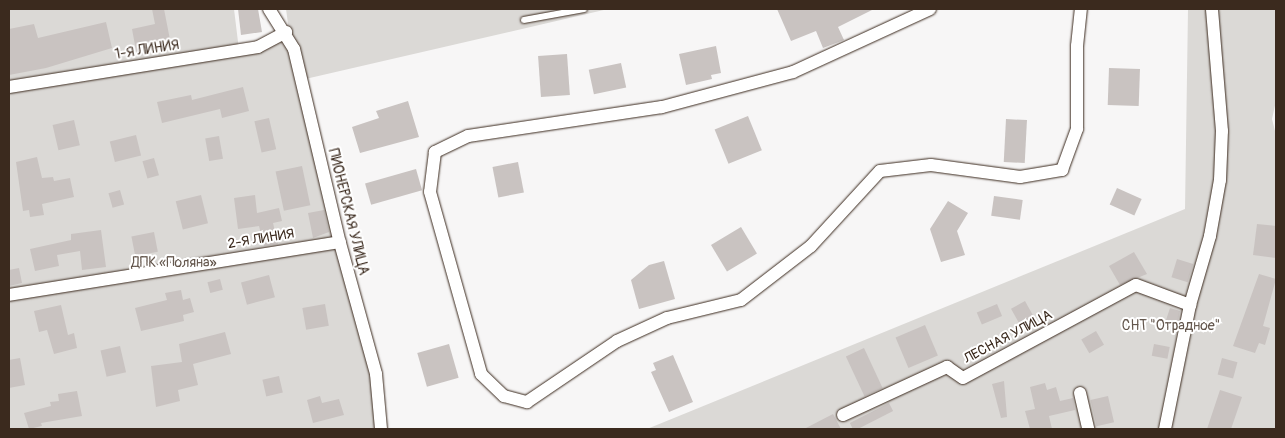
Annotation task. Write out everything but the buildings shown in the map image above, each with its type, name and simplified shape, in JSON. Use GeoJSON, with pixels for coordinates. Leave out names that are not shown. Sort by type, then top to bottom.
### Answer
{"type":"FeatureCollection","features":[{"type":"Feature","properties":{"kind":"street","name":"ПИОНЕРСКАЯ УЛИЦА"},"geometry":{"type":"LineString","coordinates":[[269,9],[286,32],[294,49],[340,242],[376,374],[381,429]]}},
{"type":"Feature","properties":{"kind":"street"},"geometry":{"type":"LineString","coordinates":[[930,9],[793,72],[662,107],[468,136],[435,152],[430,192],[459,287],[481,374],[504,396],[527,402],[617,341],[667,318],[741,300],[811,246],[880,171],[931,165],[1020,177],[1062,170],[1077,129],[1076,46],[1081,9]]}},
{"type":"Feature","properties":{"kind":"street"},"geometry":{"type":"LineString","coordinates":[[1165,429],[1190,305],[1210,236],[1220,180],[1222,131],[1212,9]]}},
{"type":"Feature","properties":{"kind":"street","name":"1-Я ЛИНИЯ"},"geometry":{"type":"LineString","coordinates":[[9,87],[258,48],[286,32]]}},
{"type":"Feature","properties":{"kind":"street","name":"2-Я ЛИНИЯ"},"geometry":{"type":"LineString","coordinates":[[9,295],[340,242]]}},
{"type":"Feature","properties":{"kind":"street","name":"ЛЕСНАЯ УЛИЦА"},"geometry":{"type":"LineString","coordinates":[[843,415],[947,366],[962,378],[1136,285],[1190,305]]}},
{"type":"Feature","properties":{"kind":"street"},"geometry":{"type":"LineString","coordinates":[[1080,393],[1088,429]]}},
{"type":"Feature","properties":{"kind":"lane"},"geometry":{"type":"LineString","coordinates":[[524,20],[584,9]]}},
{"type":"Feature","properties":{"kind":"green space","name":"ДПК «Поляна»"},"geometry":{"type":"Polygon","coordinates":[[[9,9],[234,9],[239,50],[289,31],[286,9],[608,9],[301,80],[376,374],[381,429],[9,429],[9,9]]]}},
{"type":"Feature","properties":{"kind":"green space","name":"СНТ \"Отрадное\""},"geometry":{"type":"Polygon","coordinates":[[[1188,9],[1276,9],[1276,101],[1272,119],[1276,135],[1276,429],[647,429],[1185,209],[1188,9]]]}}]}
